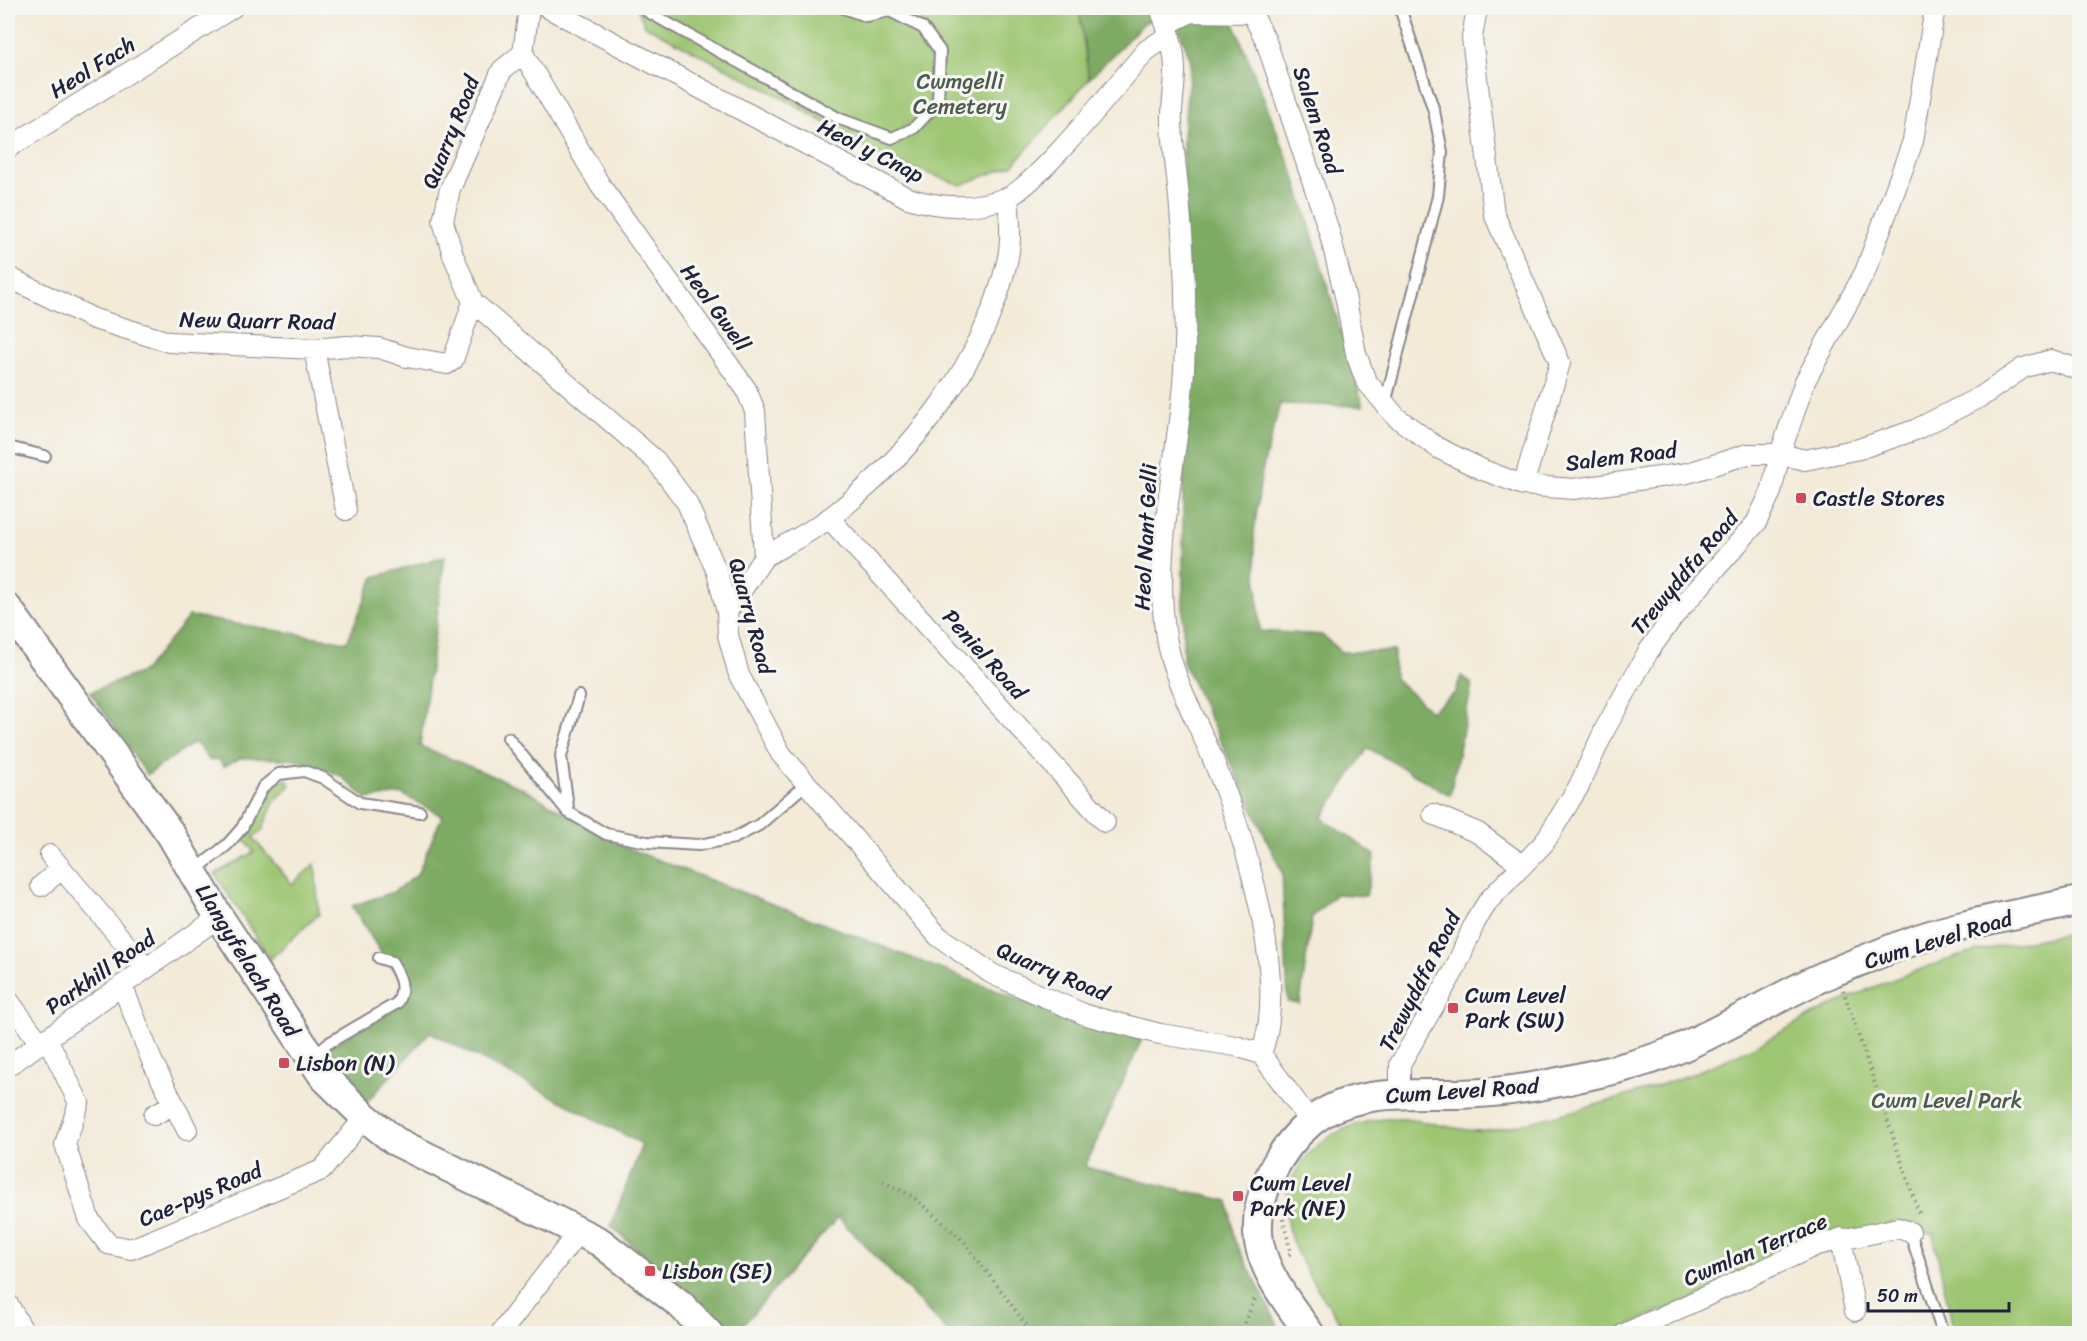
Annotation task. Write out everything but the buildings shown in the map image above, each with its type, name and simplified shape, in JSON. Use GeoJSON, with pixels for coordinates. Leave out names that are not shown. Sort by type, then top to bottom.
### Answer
{"type":"FeatureCollection","features":[{"type":"Feature","properties":{"kind":"street","name":"Heol Fach"},"geometry":{"type":"LineString","coordinates":[[8,147],[232,8]]}},
{"type":"Feature","properties":{"kind":"street"},"geometry":{"type":"LineString","coordinates":[[523,53],[529,8]]}},
{"type":"Feature","properties":{"kind":"street","name":"Heol y Cnap"},"geometry":{"type":"LineString","coordinates":[[548,8],[908,198],[932,205],[960,208],[1008,198],[1034,178],[1146,50],[1165,22],[1191,12],[1251,15]]}},
{"type":"Feature","properties":{"kind":"street"},"geometry":{"type":"LineString","coordinates":[[1477,8],[1472,38],[1494,214],[1560,363],[1523,485]]}},
{"type":"Feature","properties":{"kind":"street","name":"Trewyddfa Road"},"geometry":{"type":"LineString","coordinates":[[1400,1094],[1400,1064],[1455,969],[1475,922],[1489,900],[1544,843],[1579,786],[1605,729],[1648,652],[1672,617],[1756,524],[1772,492],[1780,454],[1804,381],[1865,272],[1913,141],[1935,8]]}},
{"type":"Feature","properties":{"kind":"street","name":"Salem Road"},"geometry":{"type":"LineString","coordinates":[[1251,15],[1329,231],[1356,354],[1366,381],[1396,417],[1437,448],[1523,485],[1573,489],[1616,485],[1689,473],[1748,454],[1780,454],[1805,460],[1859,449],[1915,430],[1982,396],[2023,368],[2051,360],[2079,370]]}},
{"type":"Feature","properties":{"kind":"street","name":"Heol Nant Gelli"},"geometry":{"type":"LineString","coordinates":[[1165,22],[1175,67],[1172,122],[1181,213],[1185,304],[1184,371],[1167,493],[1164,560],[1166,636],[1173,666],[1214,762],[1251,872],[1267,964],[1269,1034],[1261,1054]]}},
{"type":"Feature","properties":{"kind":"street","name":"Quarry Road"},"geometry":{"type":"LineString","coordinates":[[523,53],[502,70],[450,189],[443,221],[453,255],[474,302],[656,461],[687,502],[717,572],[727,612],[728,635],[739,675],[781,754],[938,936],[992,974],[1086,1015],[1160,1034],[1236,1046],[1261,1054]]}},
{"type":"Feature","properties":{"kind":"street","name":"Heol Gwell"},"geometry":{"type":"LineString","coordinates":[[523,53],[600,185],[746,389],[755,411],[764,557]]}},
{"type":"Feature","properties":{"kind":"street"},"geometry":{"type":"LineString","coordinates":[[727,612],[764,557],[829,518],[867,487],[922,432],[958,378],[991,313],[1008,260],[1011,227],[1008,198]]}},
{"type":"Feature","properties":{"kind":"street","name":"New Quarr Road"},"geometry":{"type":"LineString","coordinates":[[8,277],[94,319],[169,342],[314,349],[347,346],[379,348],[407,357],[447,364],[453,360],[474,302]]}},
{"type":"Feature","properties":{"kind":"street"},"geometry":{"type":"LineString","coordinates":[[314,349],[346,510]]}},
{"type":"Feature","properties":{"kind":"street","name":"Peniel Road"},"geometry":{"type":"LineString","coordinates":[[829,518],[1105,822]]}},
{"type":"Feature","properties":{"kind":"street","name":"Llangyfelach Road"},"geometry":{"type":"LineString","coordinates":[[8,609],[170,833],[219,917],[324,1077],[365,1117],[395,1141],[600,1242],[680,1304],[709,1334]]}},
{"type":"Feature","properties":{"kind":"street"},"geometry":{"type":"LineString","coordinates":[[1433,814],[1478,833],[1522,866]]}},
{"type":"Feature","properties":{"kind":"street"},"geometry":{"type":"LineString","coordinates":[[41,886],[55,863],[147,968]]}},
{"type":"Feature","properties":{"kind":"street","name":"Cwm Level Road"},"geometry":{"type":"LineString","coordinates":[[1310,1334],[1268,1267],[1259,1242],[1263,1197],[1271,1173],[1287,1147],[1311,1122],[1330,1109],[1365,1098],[1400,1094],[1462,1094],[1526,1089],[1588,1076],[1670,1052],[1836,971],[1889,949],[1970,924],[2079,901]]}},
{"type":"Feature","properties":{"kind":"street","name":"Parkhill Road"},"geometry":{"type":"LineString","coordinates":[[8,1066],[219,917]]}},
{"type":"Feature","properties":{"kind":"street"},"geometry":{"type":"LineString","coordinates":[[122,986],[152,1061],[187,1131]]}},
{"type":"Feature","properties":{"kind":"street","name":"Cae-pys Road"},"geometry":{"type":"LineString","coordinates":[[8,1000],[43,1041],[79,1103],[65,1144],[89,1219],[108,1244],[131,1249],[322,1170],[365,1117]]}},
{"type":"Feature","properties":{"kind":"street"},"geometry":{"type":"LineString","coordinates":[[1261,1054],[1311,1122]]}},
{"type":"Feature","properties":{"kind":"street"},"geometry":{"type":"LineString","coordinates":[[154,1115],[174,1104]]}},
{"type":"Feature","properties":{"kind":"street","name":"Cwmlan Terrace"},"geometry":{"type":"LineString","coordinates":[[1624,1334],[1784,1258],[1841,1238],[1898,1228],[1910,1232]]}},
{"type":"Feature","properties":{"kind":"street"},"geometry":{"type":"LineString","coordinates":[[500,1334],[579,1231]]}},
{"type":"Feature","properties":{"kind":"street"},"geometry":{"type":"LineString","coordinates":[[1841,1238],[1855,1311]]}},
{"type":"Feature","properties":{"kind":"street"},"geometry":{"type":"LineString","coordinates":[[8,1304],[25,1334]]}},
{"type":"Feature","properties":{"kind":"lane"},"geometry":{"type":"LineString","coordinates":[[646,8],[648,12],[840,120],[892,138],[914,128],[938,102],[940,51],[923,28],[887,9]]}},
{"type":"Feature","properties":{"kind":"lane"},"geometry":{"type":"LineString","coordinates":[[843,8],[866,16],[887,9],[904,8]]}},
{"type":"Feature","properties":{"kind":"lane"},"geometry":{"type":"LineString","coordinates":[[1385,404],[1438,196],[1442,152],[1434,111],[1400,8]]}},
{"type":"Feature","properties":{"kind":"lane"},"geometry":{"type":"LineString","coordinates":[[8,447],[45,456]]}},
{"type":"Feature","properties":{"kind":"lane"},"geometry":{"type":"LineString","coordinates":[[568,812],[561,756],[579,696]]}},
{"type":"Feature","properties":{"kind":"lane"},"geometry":{"type":"LineString","coordinates":[[508,738],[568,812],[606,834],[647,842],[699,845],[734,838],[759,825],[806,784]]}},
{"type":"Feature","properties":{"kind":"lane"},"geometry":{"type":"LineString","coordinates":[[193,873],[242,828],[263,787],[279,774],[304,771],[323,778],[360,802],[420,812]]}},
{"type":"Feature","properties":{"kind":"lane"},"geometry":{"type":"LineString","coordinates":[[312,1058],[327,1044],[397,1003],[402,984],[398,973],[392,962],[379,958]]}},
{"type":"Feature","properties":{"kind":"lane"},"geometry":{"type":"LineString","coordinates":[[1910,1232],[1943,1334]]}},
{"type":"Feature","properties":{"kind":"path"},"geometry":{"type":"LineString","coordinates":[[1836,971],[1924,1228],[1918,1251]]}},
{"type":"Feature","properties":{"kind":"path"},"geometry":{"type":"LineString","coordinates":[[883,1182],[912,1196],[964,1241],[1033,1334]]}},
{"type":"Feature","properties":{"kind":"path"},"geometry":{"type":"LineString","coordinates":[[1240,1334],[1268,1267]]}},
{"type":"Feature","properties":{"kind":"green space","name":"Cwmgelli Cemetery"},"geometry":{"type":"Polygon","coordinates":[[[637,8],[1079,8],[1089,79],[1013,165],[961,185],[884,158],[783,98],[645,26],[637,8]]]}},
{"type":"Feature","properties":{"kind":"green space"},"geometry":{"type":"Polygon","coordinates":[[[1079,8],[1228,8],[1295,177],[1363,406],[1280,404],[1261,475],[1254,535],[1260,631],[1322,635],[1341,652],[1394,651],[1394,678],[1431,711],[1455,693],[1461,676],[1472,684],[1450,795],[1368,748],[1322,818],[1375,855],[1366,896],[1336,894],[1312,917],[1300,1004],[1288,1002],[1282,872],[1183,662],[1183,135],[1191,60],[1171,10],[1144,23],[1089,79],[1079,8]]]}},
{"type":"Feature","properties":{"kind":"green space"},"geometry":{"type":"Polygon","coordinates":[[[445,556],[420,746],[522,788],[622,846],[1026,1002],[1142,1039],[1085,1167],[1229,1201],[1234,1239],[1282,1333],[949,1333],[838,1217],[736,1333],[729,1333],[611,1226],[642,1144],[430,1032],[366,1103],[329,1047],[402,1004],[405,1000],[404,981],[383,956],[352,906],[393,892],[417,875],[442,816],[402,794],[367,799],[341,776],[329,771],[316,771],[307,763],[289,759],[240,758],[223,767],[219,759],[210,761],[195,742],[147,775],[90,692],[144,671],[189,616],[347,642],[374,577],[445,556]]]}},
{"type":"Feature","properties":{"kind":"green space"},"geometry":{"type":"Polygon","coordinates":[[[287,779],[290,785],[274,802],[262,831],[253,838],[292,884],[315,864],[319,914],[270,959],[215,874],[254,852],[244,839],[265,796],[271,788],[287,779]]]}},
{"type":"Feature","properties":{"kind":"green space","name":"Cwm Level Park"},"geometry":{"type":"Polygon","coordinates":[[[2079,931],[2079,1333],[1954,1333],[1933,1234],[1895,1221],[1645,1318],[1614,1333],[1347,1333],[1319,1292],[1295,1248],[1288,1225],[1286,1202],[1292,1179],[1307,1156],[1317,1146],[1342,1130],[1370,1121],[1400,1119],[1470,1130],[1493,1130],[1589,1107],[1698,1071],[1741,1053],[1833,1005],[1920,969],[1977,951],[2079,931]]]}},
{"type":"Feature","properties":{"kind":"place","name":"Castle Stores"},"geometry":{"type":"Point","coordinates":[1801,498]}},
{"type":"Feature","properties":{"kind":"place","name":"Cwm Level Park (SW)"},"geometry":{"type":"Point","coordinates":[1453,1008]}},
{"type":"Feature","properties":{"kind":"place","name":"Lisbon (N)"},"geometry":{"type":"Point","coordinates":[284,1063]}},
{"type":"Feature","properties":{"kind":"place","name":"Cwm Level Park (NE)"},"geometry":{"type":"Point","coordinates":[1238,1196]}},
{"type":"Feature","properties":{"kind":"place","name":"Lisbon (SE)"},"geometry":{"type":"Point","coordinates":[650,1271]}}]}
